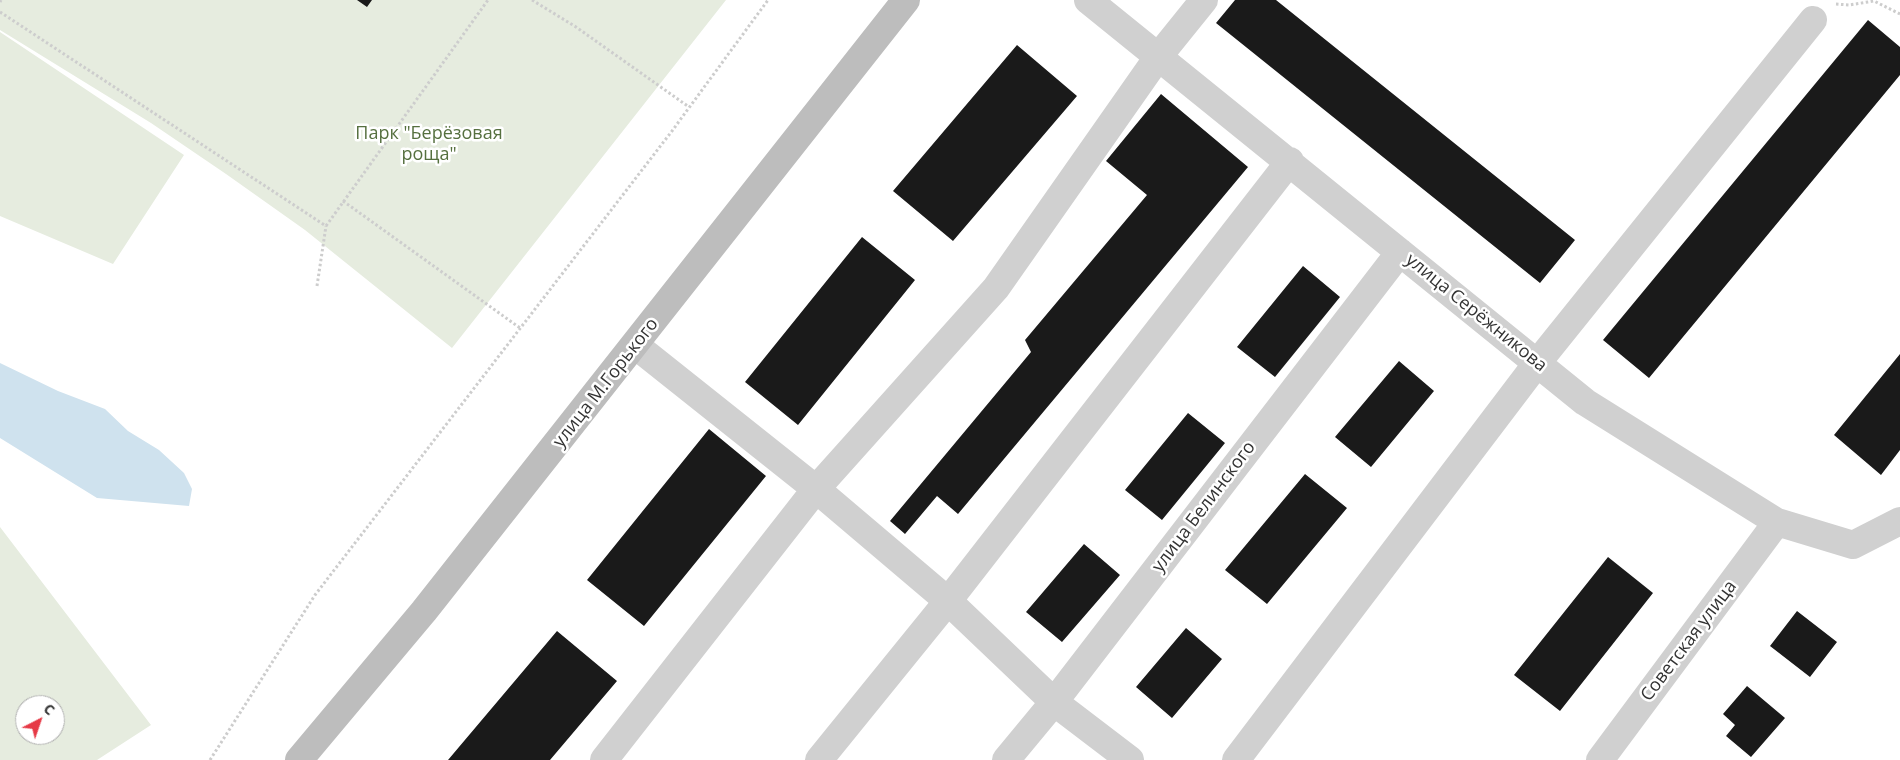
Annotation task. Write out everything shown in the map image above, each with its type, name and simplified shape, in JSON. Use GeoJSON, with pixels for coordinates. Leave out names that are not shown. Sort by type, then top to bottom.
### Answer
{"type":"FeatureCollection","features":[{"type":"Feature","properties":{"kind":"main road","name":"улица М.Горького"},"geometry":{"type":"LineString","coordinates":[[299,760],[424,611],[906,0]]}},
{"type":"Feature","properties":{"kind":"street","name":"улица Серёжникова"},"geometry":{"type":"LineString","coordinates":[[1088,0],[1290,161],[1585,402],[1777,522],[1853,545],[1900,521]]}},
{"type":"Feature","properties":{"kind":"street"},"geometry":{"type":"LineString","coordinates":[[604,760],[816,489],[996,288],[1158,57],[1204,0]]}},
{"type":"Feature","properties":{"kind":"street"},"geometry":{"type":"LineString","coordinates":[[1236,760],[1538,362],[1823,12]]}},
{"type":"Feature","properties":{"kind":"street"},"geometry":{"type":"LineString","coordinates":[[819,760],[948,600],[1290,161]]}},
{"type":"Feature","properties":{"kind":"street","name":"улица Белинского"},"geometry":{"type":"LineString","coordinates":[[1006,760],[1054,702],[1400,252]]}},
{"type":"Feature","properties":{"kind":"street"},"geometry":{"type":"LineString","coordinates":[[635,345],[816,489],[948,600],[1054,702],[1130,760]]}},
{"type":"Feature","properties":{"kind":"street","name":"Советская улица"},"geometry":{"type":"LineString","coordinates":[[1600,760],[1777,522]]}},
{"type":"Feature","properties":{"kind":"path"},"geometry":{"type":"LineString","coordinates":[[317,286],[326,226],[488,0]]}},
{"type":"Feature","properties":{"kind":"path"},"geometry":{"type":"LineString","coordinates":[[532,0],[576,27],[689,107]]}},
{"type":"Feature","properties":{"kind":"path"},"geometry":{"type":"LineString","coordinates":[[210,760],[315,595],[689,107],[768,0]]}},
{"type":"Feature","properties":{"kind":"path"},"geometry":{"type":"LineString","coordinates":[[1823,12],[1874,1],[1900,14]]}},
{"type":"Feature","properties":{"kind":"path"},"geometry":{"type":"LineString","coordinates":[[0,12],[326,226]]}},
{"type":"Feature","properties":{"kind":"path"},"geometry":{"type":"LineString","coordinates":[[343,202],[520,328]]}},
{"type":"Feature","properties":{"kind":"green space","name":"Парк \"Берёзовая роща\""},"geometry":{"type":"Polygon","coordinates":[[[0,0],[726,0],[452,348],[305,230],[226,174],[151,123],[0,30],[0,0]]]}},
{"type":"Feature","properties":{"kind":"green space"},"geometry":{"type":"Polygon","coordinates":[[[0,32],[184,155],[113,264],[0,216],[0,32]]]}},
{"type":"Feature","properties":{"kind":"green space"},"geometry":{"type":"Polygon","coordinates":[[[0,527],[151,725],[97,760],[0,760],[0,527]]]}},
{"type":"Feature","properties":{"kind":"water"},"geometry":{"type":"Polygon","coordinates":[[[0,363],[58,391],[105,409],[128,431],[159,450],[184,473],[192,489],[189,506],[97,498],[0,438],[0,363]]]}},
{"type":"Feature","properties":{"kind":"building"},"geometry":{"type":"Polygon","coordinates":[[[357,0],[372,0],[367,7],[357,0]]]}},
{"type":"Feature","properties":{"kind":"building"},"geometry":{"type":"Polygon","coordinates":[[[1235,0],[1276,0],[1575,240],[1540,283],[1216,23],[1235,0]]]}},
{"type":"Feature","properties":{"kind":"building"},"geometry":{"type":"Polygon","coordinates":[[[1868,20],[1900,47],[1900,75],[1649,378],[1603,340],[1868,20]]]}},
{"type":"Feature","properties":{"kind":"building"},"geometry":{"type":"Polygon","coordinates":[[[1017,45],[1077,96],[953,241],[893,191],[1017,45]]]}},
{"type":"Feature","properties":{"kind":"building"},"geometry":{"type":"Polygon","coordinates":[[[1161,94],[1248,167],[958,514],[937,496],[905,534],[890,521],[1031,352],[1025,340],[1147,195],[1106,161],[1161,94]]]}},
{"type":"Feature","properties":{"kind":"building"},"geometry":{"type":"Polygon","coordinates":[[[862,237],[915,280],[798,425],[745,382],[862,237]]]}},
{"type":"Feature","properties":{"kind":"building"},"geometry":{"type":"Polygon","coordinates":[[[1303,266],[1340,297],[1275,377],[1237,347],[1303,266]]]}},
{"type":"Feature","properties":{"kind":"building"},"geometry":{"type":"Polygon","coordinates":[[[1900,354],[1900,450],[1881,475],[1834,435],[1900,354]]]}},
{"type":"Feature","properties":{"kind":"building"},"geometry":{"type":"Polygon","coordinates":[[[1399,361],[1434,391],[1371,467],[1335,437],[1399,361]]]}},
{"type":"Feature","properties":{"kind":"building"},"geometry":{"type":"Polygon","coordinates":[[[1188,413],[1225,443],[1162,520],[1125,490],[1188,413]]]}},
{"type":"Feature","properties":{"kind":"building"},"geometry":{"type":"Polygon","coordinates":[[[709,429],[766,476],[644,626],[587,580],[709,429]]]}},
{"type":"Feature","properties":{"kind":"building"},"geometry":{"type":"Polygon","coordinates":[[[1305,474],[1347,508],[1267,604],[1225,570],[1305,474]]]}},
{"type":"Feature","properties":{"kind":"building"},"geometry":{"type":"Polygon","coordinates":[[[1084,544],[1120,575],[1062,642],[1026,612],[1084,544]]]}},
{"type":"Feature","properties":{"kind":"building"},"geometry":{"type":"Polygon","coordinates":[[[1608,557],[1653,593],[1560,711],[1514,675],[1608,557]]]}},
{"type":"Feature","properties":{"kind":"building"},"geometry":{"type":"Polygon","coordinates":[[[1797,611],[1837,642],[1810,677],[1770,646],[1797,611]]]}},
{"type":"Feature","properties":{"kind":"building"},"geometry":{"type":"Polygon","coordinates":[[[1186,628],[1222,659],[1172,718],[1136,687],[1186,628]]]}},
{"type":"Feature","properties":{"kind":"building"},"geometry":{"type":"Polygon","coordinates":[[[557,631],[617,681],[550,760],[448,760],[557,631]]]}},
{"type":"Feature","properties":{"kind":"building"},"geometry":{"type":"Polygon","coordinates":[[[1747,686],[1785,718],[1751,757],[1726,736],[1735,725],[1723,714],[1747,686]]]}}]}
